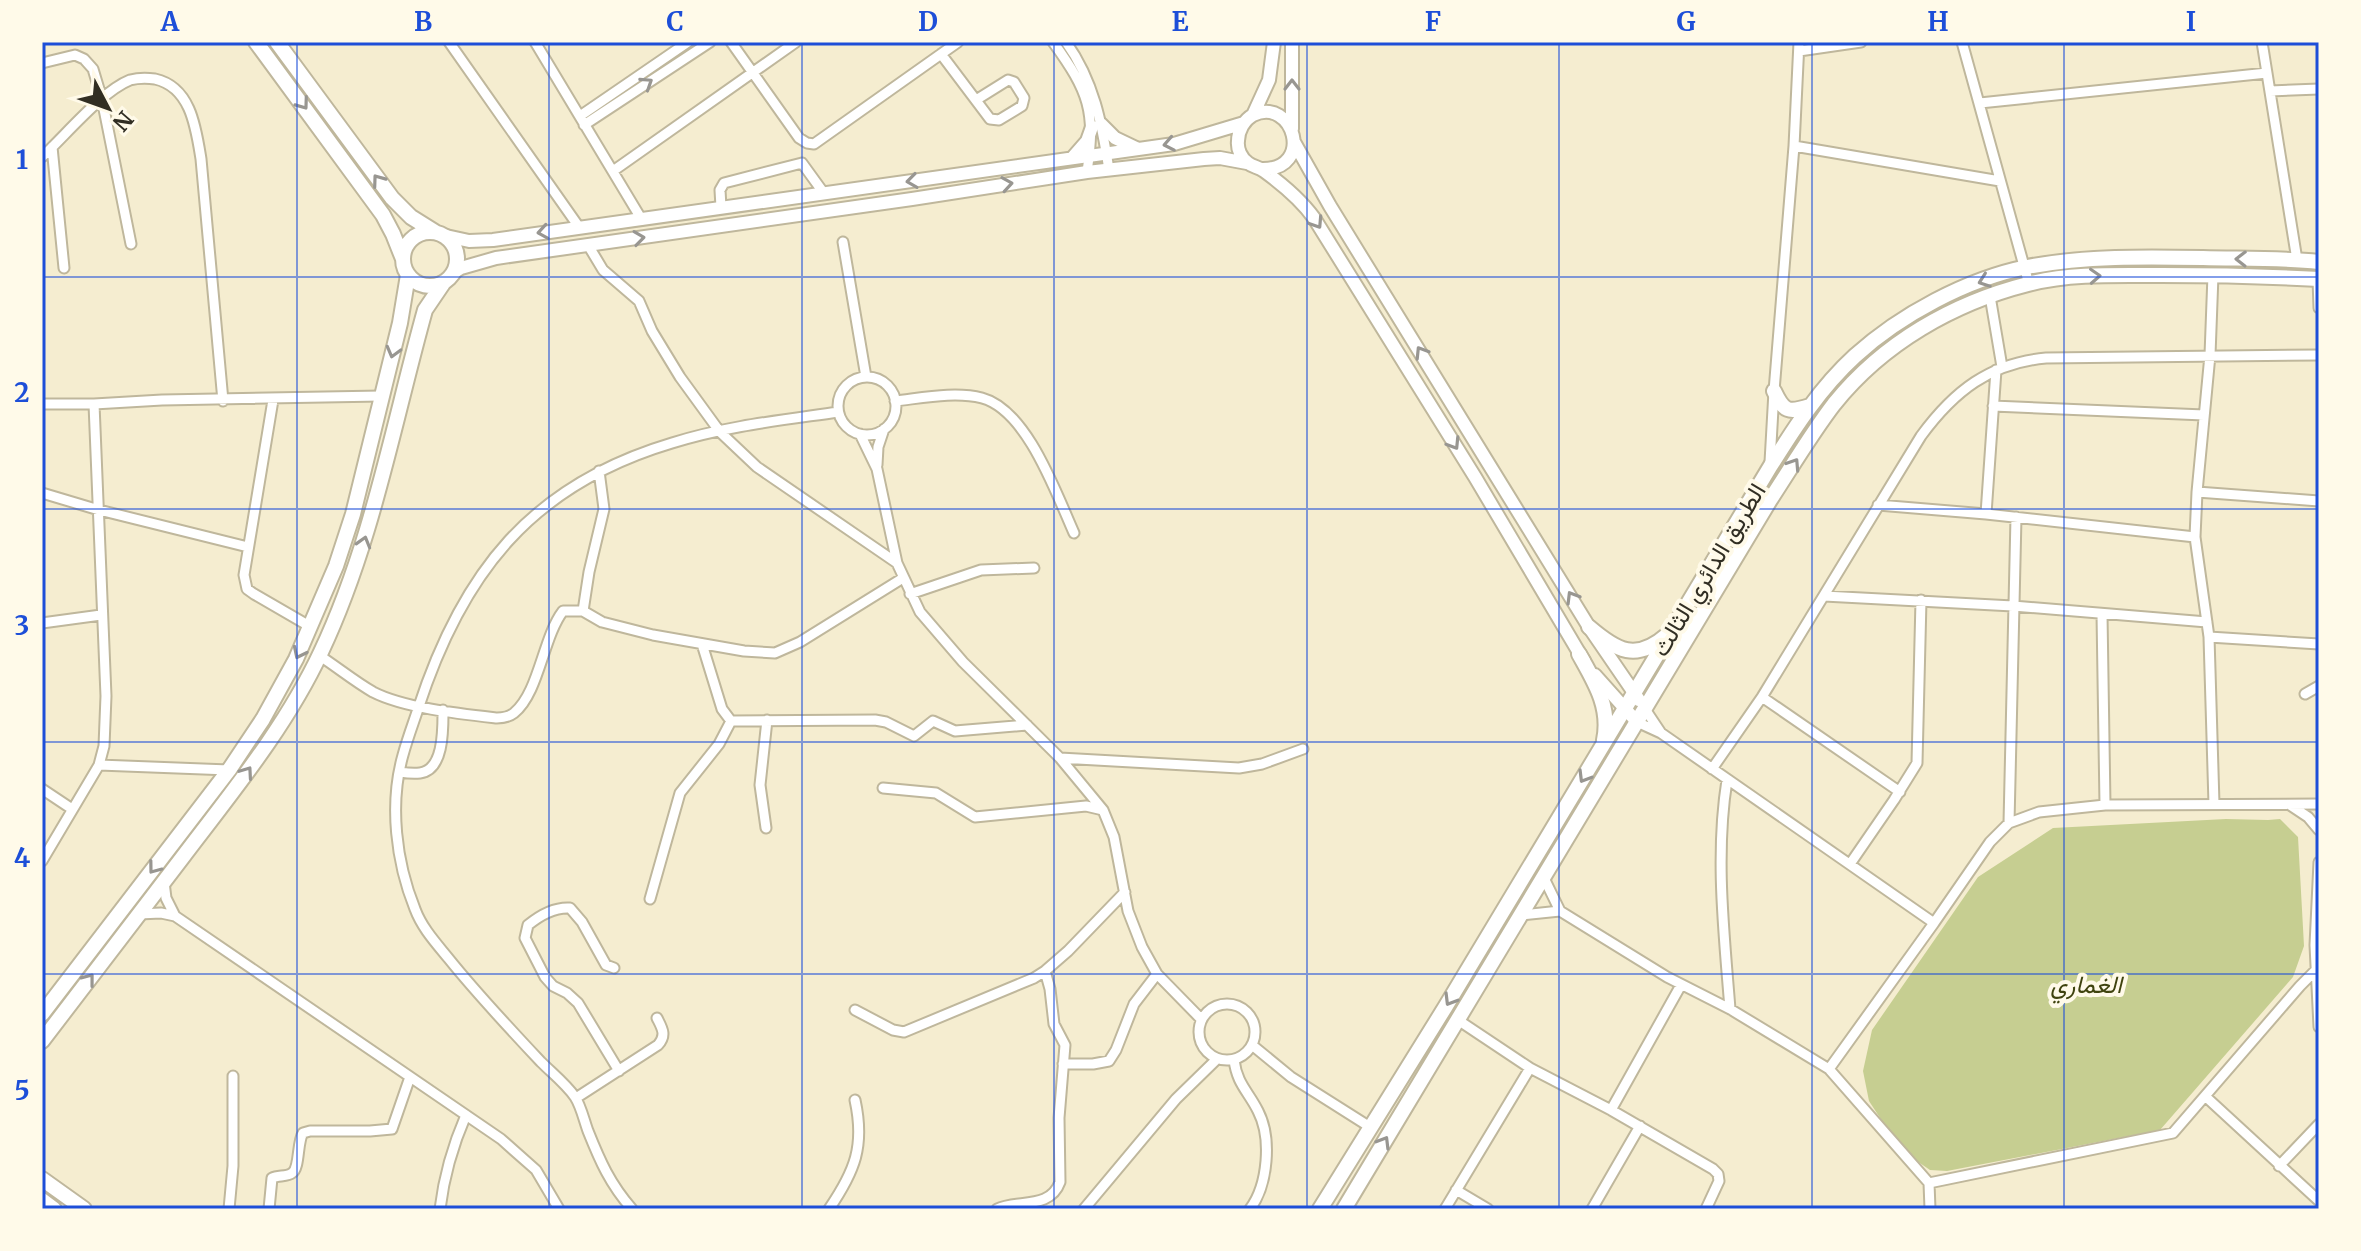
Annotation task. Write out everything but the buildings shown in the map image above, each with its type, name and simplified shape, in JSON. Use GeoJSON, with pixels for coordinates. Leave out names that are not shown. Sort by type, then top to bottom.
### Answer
{"type":"FeatureCollection","features":[{"type":"Feature","properties":{"kind":"main road"},"geometry":{"type":"LineString","coordinates":[[42,1014],[229,770],[271,706],[311,627],[336,566],[353,514],[400,323],[408,275],[393,234],[383,215],[256,42]]}},
{"type":"Feature","properties":{"kind":"main road"},"geometry":{"type":"LineString","coordinates":[[42,1041],[268,742],[320,656],[363,548],[425,310],[457,260],[455,247],[421,224],[392,198],[277,42]]}},
{"type":"Feature","properties":{"kind":"main road"},"geometry":{"type":"LineString","coordinates":[[403,259],[412,238],[427,232],[440,234]]}},
{"type":"Feature","properties":{"kind":"main road","name":"الطريق الدائري الثالث"},"geometry":{"type":"LineString","coordinates":[[1320,1209],[1446,1006],[1770,467],[1810,406],[1855,356],[1908,317],[1953,292],[2025,267],[2142,257],[2319,262]]}},
{"type":"Feature","properties":{"kind":"main road"},"geometry":{"type":"LineString","coordinates":[[408,275],[421,285],[436,285],[448,278]]}},
{"type":"Feature","properties":{"kind":"main road","name":"الطريق الدائري الثالث"},"geometry":{"type":"LineString","coordinates":[[1344,1209],[1770,500],[1835,403],[1864,373],[1910,335],[1952,311],[2029,284],[2096,276],[2213,275],[2319,279]]}},
{"type":"Feature","properties":{"kind":"main road"},"geometry":{"type":"LineString","coordinates":[[1774,391],[1782,406],[1788,410],[1810,406]]}},
{"type":"Feature","properties":{"kind":"main road"},"geometry":{"type":"LineString","coordinates":[[321,603],[340,609]]}},
{"type":"Feature","properties":{"kind":"main road"},"geometry":{"type":"LineString","coordinates":[[1589,627],[1614,646],[1632,651],[1653,645],[1674,629]]}},
{"type":"Feature","properties":{"kind":"main road"},"geometry":{"type":"LineString","coordinates":[[1579,654],[1604,705],[1606,731],[1602,747]]}},
{"type":"Feature","properties":{"kind":"main road"},"geometry":{"type":"LineString","coordinates":[[1344,1169],[1362,1179]]}},
{"type":"Feature","properties":{"kind":"main road"},"geometry":{"type":"LineString","coordinates":[[42,1179],[84,1209]]}},
{"type":"Feature","properties":{"kind":"main road"},"geometry":{"type":"LineString","coordinates":[[42,1200],[54,1209]]}},
{"type":"Feature","properties":{"kind":"street"},"geometry":{"type":"LineString","coordinates":[[449,42],[579,227]]}},
{"type":"Feature","properties":{"kind":"street"},"geometry":{"type":"LineString","coordinates":[[535,42],[642,220]]}},
{"type":"Feature","properties":{"kind":"street"},"geometry":{"type":"LineString","coordinates":[[582,120],[688,42]]}},
{"type":"Feature","properties":{"kind":"street"},"geometry":{"type":"LineString","coordinates":[[582,120],[710,42]]}},
{"type":"Feature","properties":{"kind":"street"},"geometry":{"type":"LineString","coordinates":[[731,42],[799,138],[814,144],[958,42]]}},
{"type":"Feature","properties":{"kind":"street"},"geometry":{"type":"LineString","coordinates":[[613,171],[796,42]]}},
{"type":"Feature","properties":{"kind":"street"},"geometry":{"type":"LineString","coordinates":[[1053,42],[1066,49],[1091,87],[1097,126],[1109,170]]}},
{"type":"Feature","properties":{"kind":"street"},"geometry":{"type":"LineString","coordinates":[[1066,49],[1082,42]]}},
{"type":"Feature","properties":{"kind":"street"},"geometry":{"type":"LineString","coordinates":[[1247,163],[1241,156],[1237,139],[1269,80],[1274,42]]}},
{"type":"Feature","properties":{"kind":"street"},"geometry":{"type":"LineString","coordinates":[[1262,169],[1284,163],[1293,150],[1292,42]]}},
{"type":"Feature","properties":{"kind":"street"},"geometry":{"type":"LineString","coordinates":[[1770,467],[1799,46],[1861,42]]}},
{"type":"Feature","properties":{"kind":"street"},"geometry":{"type":"LineString","coordinates":[[1962,42],[2029,284]]}},
{"type":"Feature","properties":{"kind":"street"},"geometry":{"type":"LineString","coordinates":[[2262,42],[2297,260]]}},
{"type":"Feature","properties":{"kind":"street"},"geometry":{"type":"LineString","coordinates":[[941,54],[990,119],[994,121],[1022,106],[1024,98],[1014,82],[1008,80],[976,100]]}},
{"type":"Feature","properties":{"kind":"street"},"geometry":{"type":"LineString","coordinates":[[42,63],[75,55],[93,69],[102,99],[131,244]]}},
{"type":"Feature","properties":{"kind":"street"},"geometry":{"type":"LineString","coordinates":[[1980,103],[2267,73]]}},
{"type":"Feature","properties":{"kind":"street"},"geometry":{"type":"LineString","coordinates":[[42,157],[102,99],[130,81],[144,78],[168,84],[180,94],[189,108],[201,159],[223,401]]}},
{"type":"Feature","properties":{"kind":"street"},"geometry":{"type":"LineString","coordinates":[[2270,91],[2319,89]]}},
{"type":"Feature","properties":{"kind":"street"},"geometry":{"type":"LineString","coordinates":[[440,234],[469,241],[493,240],[1107,154],[1174,144],[1271,113],[1287,121],[1330,206],[1589,627],[1634,694],[1641,716],[1661,733]]}},
{"type":"Feature","properties":{"kind":"street"},"geometry":{"type":"LineString","coordinates":[[1097,126],[1138,149]]}},
{"type":"Feature","properties":{"kind":"street"},"geometry":{"type":"LineString","coordinates":[[1087,172],[1097,126]]}},
{"type":"Feature","properties":{"kind":"street"},"geometry":{"type":"LineString","coordinates":[[1073,157],[1097,126]]}},
{"type":"Feature","properties":{"kind":"street"},"geometry":{"type":"LineString","coordinates":[[802,163],[807,143]]}},
{"type":"Feature","properties":{"kind":"street"},"geometry":{"type":"LineString","coordinates":[[1794,146],[2000,181]]}},
{"type":"Feature","properties":{"kind":"street"},"geometry":{"type":"LineString","coordinates":[[52,147],[64,268]]}},
{"type":"Feature","properties":{"kind":"street"},"geometry":{"type":"LineString","coordinates":[[448,278],[471,265],[496,258],[1087,172],[1220,158],[1262,169],[1304,205],[1314,218],[1475,477],[1579,654],[1624,709],[1641,716],[1727,780],[1934,923]]}},
{"type":"Feature","properties":{"kind":"street"},"geometry":{"type":"LineString","coordinates":[[802,163],[830,191],[839,210]]}},
{"type":"Feature","properties":{"kind":"street"},"geometry":{"type":"LineString","coordinates":[[721,207],[720,190],[724,183],[802,163]]}},
{"type":"Feature","properties":{"kind":"street"},"geometry":{"type":"LineString","coordinates":[[843,242],[866,377]]}},
{"type":"Feature","properties":{"kind":"street"},"geometry":{"type":"LineString","coordinates":[[588,245],[603,270],[639,301],[673,366],[720,432],[757,467],[897,563]]}},
{"type":"Feature","properties":{"kind":"street"},"geometry":{"type":"LineString","coordinates":[[2213,275],[2210,355],[2195,537],[2209,637],[2214,804]]}},
{"type":"Feature","properties":{"kind":"street"},"geometry":{"type":"LineString","coordinates":[[2319,279],[2319,308]]}},
{"type":"Feature","properties":{"kind":"street"},"geometry":{"type":"LineString","coordinates":[[1986,514],[1993,406],[1999,368],[1990,296]]}},
{"type":"Feature","properties":{"kind":"street"},"geometry":{"type":"LineString","coordinates":[[1712,769],[1762,697],[1921,436],[1934,417],[1970,384],[1999,368],[2023,360],[2046,358],[2319,355]]}},
{"type":"Feature","properties":{"kind":"street"},"geometry":{"type":"LineString","coordinates":[[877,469],[878,447],[892,419],[895,401],[884,383],[866,377],[856,379],[841,392],[838,402],[838,412],[846,426],[860,434],[877,433],[885,428]]}},
{"type":"Feature","properties":{"kind":"street"},"geometry":{"type":"LineString","coordinates":[[42,404],[381,396]]}},
{"type":"Feature","properties":{"kind":"street"},"geometry":{"type":"LineString","coordinates":[[895,401],[970,396],[991,401],[1006,410],[1026,434],[1074,533]]}},
{"type":"Feature","properties":{"kind":"street"},"geometry":{"type":"LineString","coordinates":[[273,400],[244,575],[247,589],[311,627]]}},
{"type":"Feature","properties":{"kind":"street"},"geometry":{"type":"LineString","coordinates":[[42,861],[99,765],[104,746],[106,696],[94,404]]}},
{"type":"Feature","properties":{"kind":"street"},"geometry":{"type":"LineString","coordinates":[[1993,406],[2204,415]]}},
{"type":"Feature","properties":{"kind":"street"},"geometry":{"type":"LineString","coordinates":[[632,1209],[614,1189],[576,1098],[474,990],[426,931],[415,910],[405,879],[396,811],[402,757],[427,678],[454,619],[483,569],[542,508],[599,471],[675,442],[838,412]]}},
{"type":"Feature","properties":{"kind":"street"},"geometry":{"type":"LineString","coordinates":[[860,434],[877,469],[897,563],[920,612],[948,646],[1060,758],[1103,810],[1114,837],[1134,930],[1157,974],[1201,1019]]}},
{"type":"Feature","properties":{"kind":"street"},"geometry":{"type":"LineString","coordinates":[[583,611],[604,509],[599,471]]}},
{"type":"Feature","properties":{"kind":"street"},"geometry":{"type":"LineString","coordinates":[[2197,492],[2319,501]]}},
{"type":"Feature","properties":{"kind":"street"},"geometry":{"type":"LineString","coordinates":[[42,493],[248,547]]}},
{"type":"Feature","properties":{"kind":"street"},"geometry":{"type":"LineString","coordinates":[[1878,505],[2195,537]]}},
{"type":"Feature","properties":{"kind":"street"},"geometry":{"type":"LineString","coordinates":[[2009,823],[2016,517]]}},
{"type":"Feature","properties":{"kind":"street"},"geometry":{"type":"LineString","coordinates":[[910,594],[981,570],[1034,568]]}},
{"type":"Feature","properties":{"kind":"street"},"geometry":{"type":"LineString","coordinates":[[320,656],[374,692],[419,706],[497,718],[513,714],[522,703],[563,611],[583,611],[602,622],[702,644],[761,653],[782,651],[903,578]]}},
{"type":"Feature","properties":{"kind":"street"},"geometry":{"type":"LineString","coordinates":[[1824,596],[2013,606],[2207,622]]}},
{"type":"Feature","properties":{"kind":"street"},"geometry":{"type":"LineString","coordinates":[[1850,864],[1917,763],[1921,600]]}},
{"type":"Feature","properties":{"kind":"street"},"geometry":{"type":"LineString","coordinates":[[2102,614],[2105,805]]}},
{"type":"Feature","properties":{"kind":"street"},"geometry":{"type":"LineString","coordinates":[[42,623],[101,615]]}},
{"type":"Feature","properties":{"kind":"street"},"geometry":{"type":"LineString","coordinates":[[2209,637],[2319,644]]}},
{"type":"Feature","properties":{"kind":"street"},"geometry":{"type":"LineString","coordinates":[[702,644],[722,709],[731,721]]}},
{"type":"Feature","properties":{"kind":"street"},"geometry":{"type":"LineString","coordinates":[[2305,694],[2319,686]]}},
{"type":"Feature","properties":{"kind":"street"},"geometry":{"type":"LineString","coordinates":[[1762,697],[1900,792]]}},
{"type":"Feature","properties":{"kind":"street"},"geometry":{"type":"LineString","coordinates":[[400,772],[421,773],[435,763],[443,732],[443,710]]}},
{"type":"Feature","properties":{"kind":"street"},"geometry":{"type":"LineString","coordinates":[[766,828],[760,785],[767,720]]}},
{"type":"Feature","properties":{"kind":"street"},"geometry":{"type":"LineString","coordinates":[[731,721],[875,720],[914,736],[933,721],[955,731],[1027,725]]}},
{"type":"Feature","properties":{"kind":"street"},"geometry":{"type":"LineString","coordinates":[[650,899],[680,793],[719,744],[731,721]]}},
{"type":"Feature","properties":{"kind":"street"},"geometry":{"type":"LineString","coordinates":[[1060,758],[1239,768],[1262,764],[1303,749]]}},
{"type":"Feature","properties":{"kind":"street"},"geometry":{"type":"LineString","coordinates":[[99,765],[229,770]]}},
{"type":"Feature","properties":{"kind":"street"},"geometry":{"type":"LineString","coordinates":[[1727,780],[1720,847],[1730,1009]]}},
{"type":"Feature","properties":{"kind":"street"},"geometry":{"type":"LineString","coordinates":[[883,788],[936,793],[975,817],[1086,806],[1103,810]]}},
{"type":"Feature","properties":{"kind":"street"},"geometry":{"type":"LineString","coordinates":[[42,789],[72,809]]}},
{"type":"Feature","properties":{"kind":"street"},"geometry":{"type":"LineString","coordinates":[[2287,804],[2308,817],[2319,830]]}},
{"type":"Feature","properties":{"kind":"street"},"geometry":{"type":"LineString","coordinates":[[1829,1069],[1990,842],[2009,823],[2039,812],[2105,805],[2319,804]]}},
{"type":"Feature","properties":{"kind":"street"},"geometry":{"type":"LineString","coordinates":[[2319,862],[2316,970],[2319,1027]]}},
{"type":"Feature","properties":{"kind":"street"},"geometry":{"type":"LineString","coordinates":[[1543,876],[1560,911],[1681,985],[1730,1009],[1829,1069],[1929,1183],[1930,1209]]}},
{"type":"Feature","properties":{"kind":"street"},"geometry":{"type":"LineString","coordinates":[[164,882],[166,898],[175,916]]}},
{"type":"Feature","properties":{"kind":"street"},"geometry":{"type":"LineString","coordinates":[[855,1010],[893,1030],[904,1032],[1045,971],[1125,892]]}},
{"type":"Feature","properties":{"kind":"street"},"geometry":{"type":"LineString","coordinates":[[614,968],[606,965],[582,922],[570,908],[546,913],[528,925],[525,938],[545,977],[578,1003],[619,1071]]}},
{"type":"Feature","properties":{"kind":"street"},"geometry":{"type":"LineString","coordinates":[[1521,915],[1560,911]]}},
{"type":"Feature","properties":{"kind":"street"},"geometry":{"type":"LineString","coordinates":[[139,914],[175,916],[501,1139],[536,1170],[559,1209]]}},
{"type":"Feature","properties":{"kind":"street"},"geometry":{"type":"LineString","coordinates":[[1929,1183],[2173,1133],[2316,970]]}},
{"type":"Feature","properties":{"kind":"street"},"geometry":{"type":"LineString","coordinates":[[997,1209],[1040,1201],[1059,1185],[1059,1118],[1065,1042],[1054,1024],[1045,971]]}},
{"type":"Feature","properties":{"kind":"street"},"geometry":{"type":"LineString","coordinates":[[1063,1064],[1109,1061],[1134,1004],[1157,974]]}},
{"type":"Feature","properties":{"kind":"street"},"geometry":{"type":"LineString","coordinates":[[1611,1110],[1681,985]]}},
{"type":"Feature","properties":{"kind":"street"},"geometry":{"type":"LineString","coordinates":[[1229,1003],[1242,1008],[1252,1017],[1254,1024],[1256,1032],[1252,1045],[1242,1057],[1217,1059],[1200,1043],[1201,1019],[1216,1005],[1229,1003]]}},
{"type":"Feature","properties":{"kind":"street"},"geometry":{"type":"LineString","coordinates":[[576,1098],[663,1040],[664,1033],[657,1018]]}},
{"type":"Feature","properties":{"kind":"street"},"geometry":{"type":"LineString","coordinates":[[1458,1020],[1530,1068],[1640,1126],[1718,1174],[1719,1181],[1706,1209]]}},
{"type":"Feature","properties":{"kind":"street"},"geometry":{"type":"LineString","coordinates":[[1252,1045],[1291,1077],[1370,1127]]}},
{"type":"Feature","properties":{"kind":"street"},"geometry":{"type":"LineString","coordinates":[[1084,1209],[1162,1114],[1217,1059]]}},
{"type":"Feature","properties":{"kind":"street"},"geometry":{"type":"LineString","coordinates":[[1234,1060],[1242,1087],[1259,1113],[1264,1139],[1264,1177],[1250,1209]]}},
{"type":"Feature","properties":{"kind":"street"},"geometry":{"type":"LineString","coordinates":[[1445,1209],[1530,1068]]}},
{"type":"Feature","properties":{"kind":"street"},"geometry":{"type":"LineString","coordinates":[[229,1209],[233,1166],[233,1076]]}},
{"type":"Feature","properties":{"kind":"street"},"geometry":{"type":"LineString","coordinates":[[269,1209],[272,1178],[291,1174],[295,1170],[299,1139],[303,1133],[392,1129],[410,1077]]}},
{"type":"Feature","properties":{"kind":"street"},"geometry":{"type":"LineString","coordinates":[[2205,1096],[2319,1201]]}},
{"type":"Feature","properties":{"kind":"street"},"geometry":{"type":"LineString","coordinates":[[829,1209],[845,1185],[856,1159],[860,1132],[855,1100]]}},
{"type":"Feature","properties":{"kind":"street"},"geometry":{"type":"LineString","coordinates":[[440,1209],[454,1146],[466,1115]]}},
{"type":"Feature","properties":{"kind":"street"},"geometry":{"type":"LineString","coordinates":[[2279,1166],[2319,1124]]}},
{"type":"Feature","properties":{"kind":"street"},"geometry":{"type":"LineString","coordinates":[[1592,1209],[1640,1126]]}},
{"type":"Feature","properties":{"kind":"street"},"geometry":{"type":"LineString","coordinates":[[1456,1190],[1488,1209]]}},
{"type":"Feature","properties":{"kind":"green space","name":"الغماري"},"geometry":{"type":"Polygon","coordinates":[[[2280,819],[2298,837],[2304,946],[2293,977],[2160,1130],[1947,1171],[1930,1170],[1914,1159],[1888,1130],[1869,1101],[1863,1071],[1872,1030],[1978,877],[2053,828],[2280,819]]]}}]}
